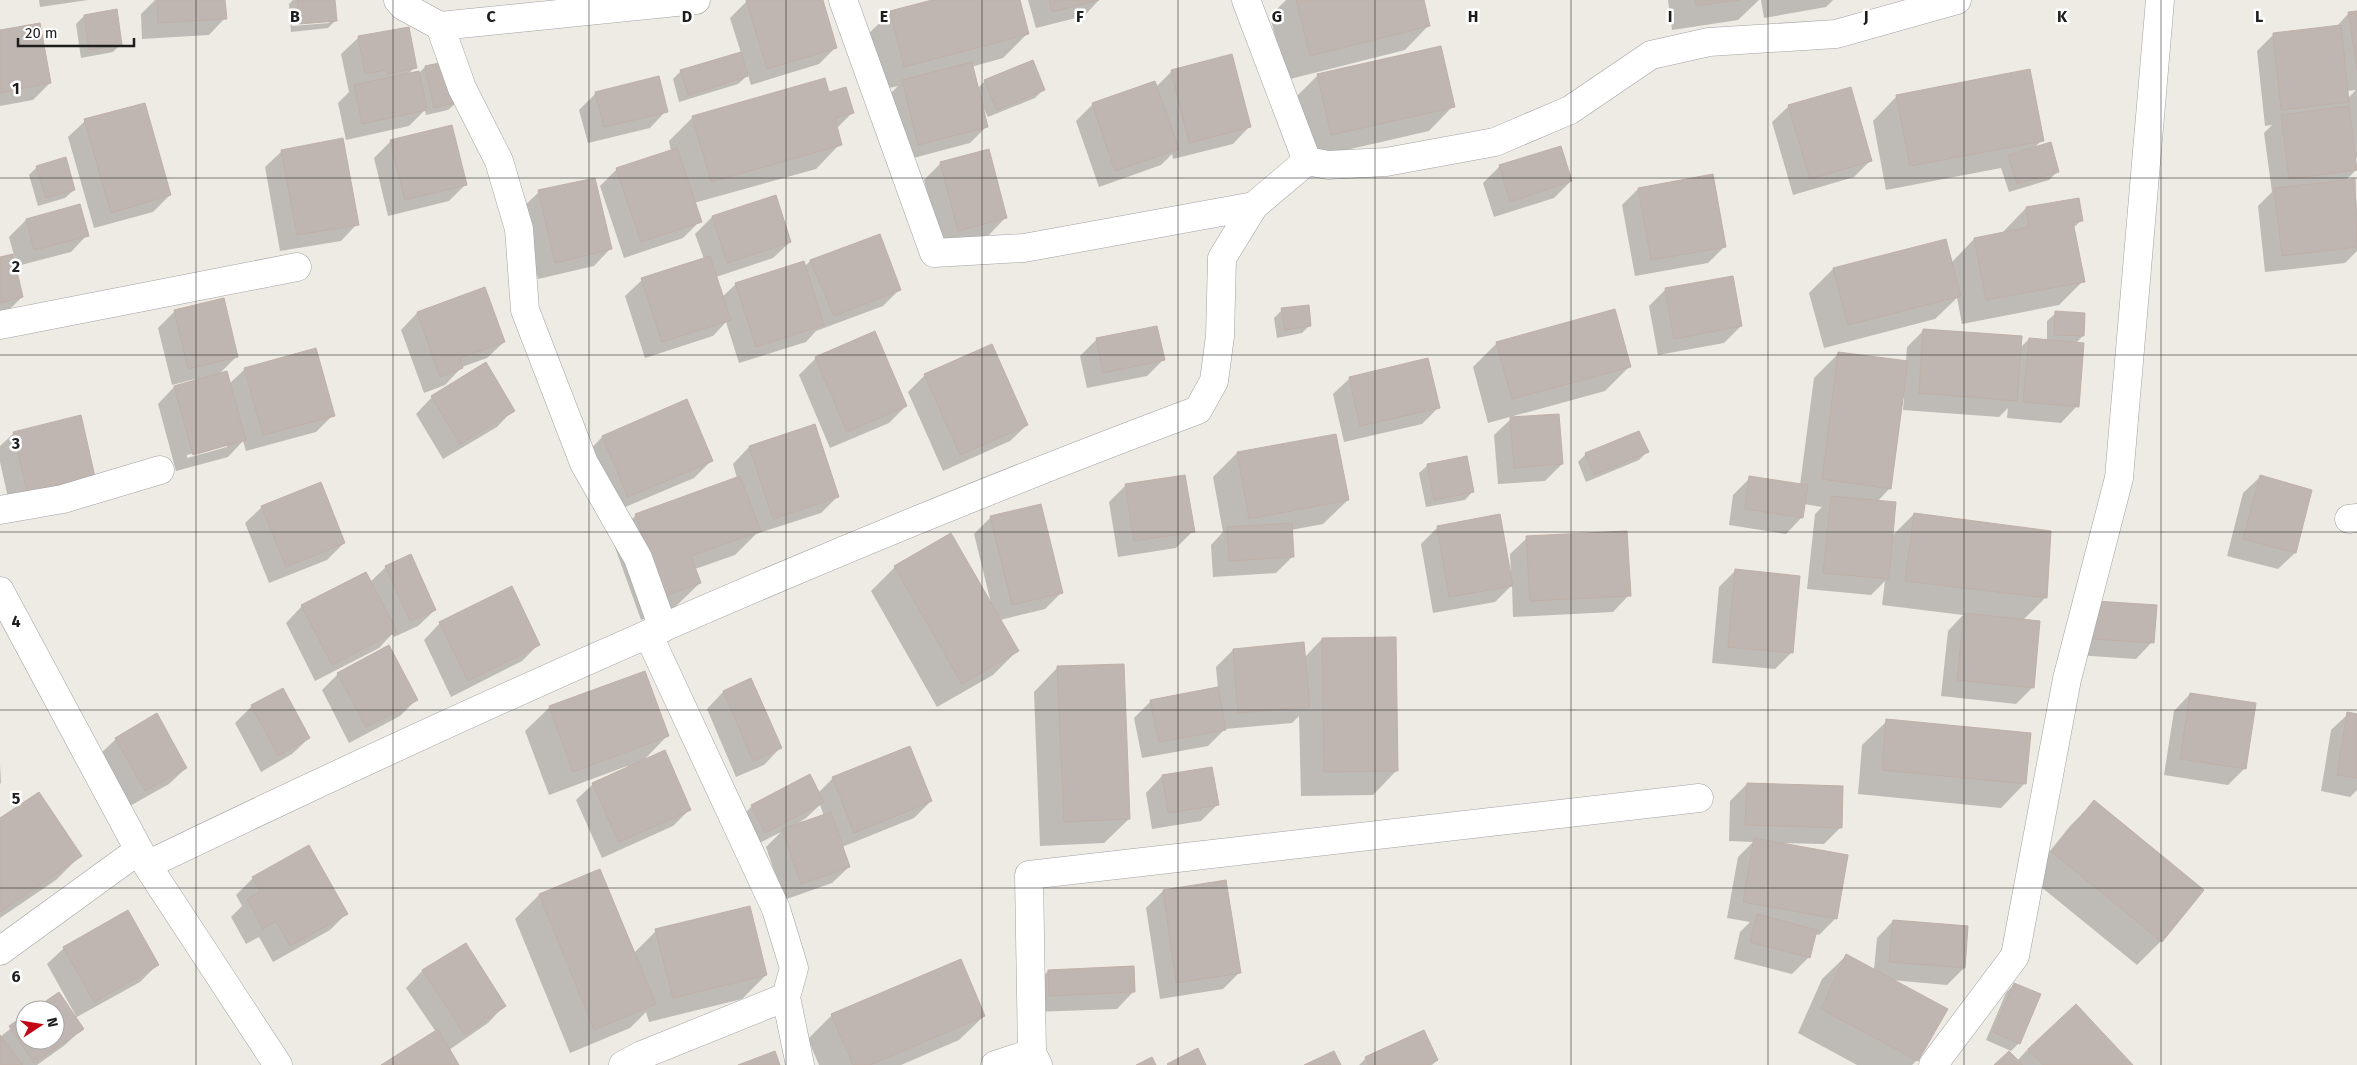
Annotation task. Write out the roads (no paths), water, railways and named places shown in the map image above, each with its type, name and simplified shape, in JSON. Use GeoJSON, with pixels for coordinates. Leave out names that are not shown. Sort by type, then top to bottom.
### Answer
{"type":"FeatureCollection","features":[{"type":"Feature","properties":{"kind":"street"},"geometry":{"type":"LineString","coordinates":[[398,0],[403,6],[440,26],[696,0]]}},
{"type":"Feature","properties":{"kind":"street"},"geometry":{"type":"LineString","coordinates":[[843,0],[934,253],[1024,248],[1254,206]]}},
{"type":"Feature","properties":{"kind":"street"},"geometry":{"type":"LineString","coordinates":[[1246,0],[1307,161]]}},
{"type":"Feature","properties":{"kind":"street"},"geometry":{"type":"LineString","coordinates":[[1934,1065],[2015,956],[2067,679],[2119,478],[2160,0]]}},
{"type":"Feature","properties":{"kind":"street"},"geometry":{"type":"LineString","coordinates":[[1307,161],[1328,165],[1386,162],[1495,142],[1570,110],[1651,55],[1709,42],[1836,34],[1945,1]]}},
{"type":"Feature","properties":{"kind":"street"},"geometry":{"type":"LineString","coordinates":[[440,26],[462,88],[499,161],[519,229],[525,310],[584,463],[638,558],[656,631],[776,909],[794,968],[786,997],[800,1065]]}},
{"type":"Feature","properties":{"kind":"street"},"geometry":{"type":"LineString","coordinates":[[0,951],[143,858],[887,531],[1198,410],[1214,381],[1220,336],[1222,258],[1254,206],[1307,161]]}},
{"type":"Feature","properties":{"kind":"street"},"geometry":{"type":"LineString","coordinates":[[0,325],[296,267]]}},
{"type":"Feature","properties":{"kind":"street"},"geometry":{"type":"LineString","coordinates":[[0,510],[64,499],[160,470]]}},
{"type":"Feature","properties":{"kind":"street"},"geometry":{"type":"LineString","coordinates":[[0,591],[143,858],[278,1065]]}},
{"type":"Feature","properties":{"kind":"street"},"geometry":{"type":"LineString","coordinates":[[995,1065],[1035,1059],[1029,875],[1699,798]]}},
{"type":"Feature","properties":{"kind":"street"},"geometry":{"type":"LineString","coordinates":[[623,1065],[642,1055],[786,997]]}}]}
